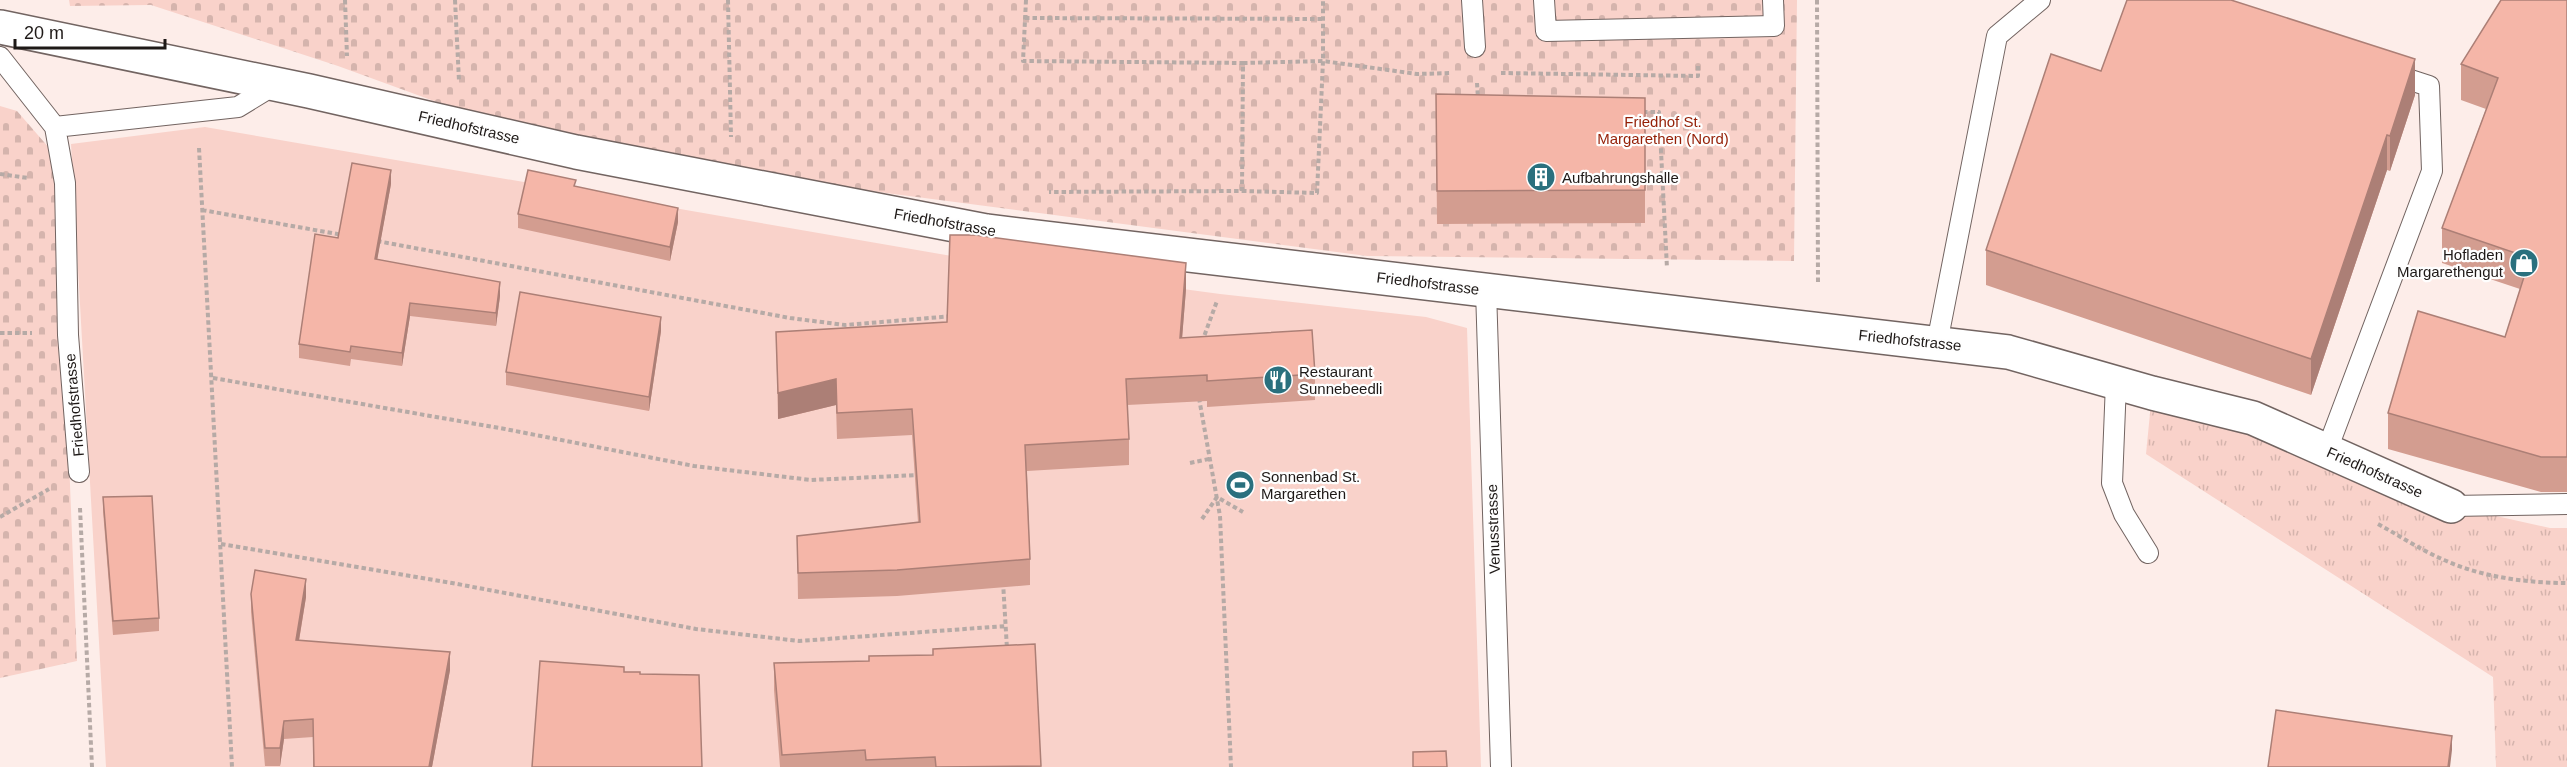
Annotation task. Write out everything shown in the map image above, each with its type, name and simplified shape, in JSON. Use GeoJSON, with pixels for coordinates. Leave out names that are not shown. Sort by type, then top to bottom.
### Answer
{"type":"FeatureCollection","features":[{"type":"Feature","properties":{"kind":"street","name":"Friedhofstrasse"},"geometry":{"type":"LineString","coordinates":[[0,27],[576,152],[986,231],[2008,352],[2116,383],[2253,418],[2451,506]]}},
{"type":"Feature","properties":{"kind":"lane"},"geometry":{"type":"LineString","coordinates":[[1472,0],[1475,47]]}},
{"type":"Feature","properties":{"kind":"lane"},"geometry":{"type":"LineString","coordinates":[[1544,0],[1546,31],[1774,26],[1773,0]]}},
{"type":"Feature","properties":{"kind":"lane"},"geometry":{"type":"LineString","coordinates":[[1937,343],[1997,36],[2040,0]]}},
{"type":"Feature","properties":{"kind":"lane"},"geometry":{"type":"LineString","coordinates":[[0,57],[55,127],[238,107],[274,85]]}},
{"type":"Feature","properties":{"kind":"lane"},"geometry":{"type":"LineString","coordinates":[[2327,450],[2432,171],[2429,86],[2373,68]]}},
{"type":"Feature","properties":{"kind":"lane","name":"Friedhofstrasse"},"geometry":{"type":"LineString","coordinates":[[55,127],[65,183],[68,335],[79,472]]}},
{"type":"Feature","properties":{"kind":"lane","name":"Venusstrasse"},"geometry":{"type":"LineString","coordinates":[[1486,290],[1501,767]]}},
{"type":"Feature","properties":{"kind":"lane"},"geometry":{"type":"LineString","coordinates":[[2116,383],[2112,483],[2124,514],[2148,553]]}},
{"type":"Feature","properties":{"kind":"lane","name":"Friedhofstrasse"},"geometry":{"type":"LineString","coordinates":[[2451,506],[2567,504]]}},
{"type":"Feature","properties":{"kind":"path"},"geometry":{"type":"LineString","coordinates":[[455,0],[459,85]]}},
{"type":"Feature","properties":{"kind":"path"},"geometry":{"type":"LineString","coordinates":[[728,0],[731,141]]}},
{"type":"Feature","properties":{"kind":"path"},"geometry":{"type":"LineString","coordinates":[[1026,0],[1023,61],[1243,63],[1323,61],[1418,74],[1453,73]]}},
{"type":"Feature","properties":{"kind":"path"},"geometry":{"type":"LineString","coordinates":[[1042,192],[1317,193],[1323,61],[1323,0]]}},
{"type":"Feature","properties":{"kind":"path"},"geometry":{"type":"LineString","coordinates":[[1817,0],[1818,328]]}},
{"type":"Feature","properties":{"kind":"path"},"geometry":{"type":"LineString","coordinates":[[1025,18],[1324,19]]}},
{"type":"Feature","properties":{"kind":"path"},"geometry":{"type":"LineString","coordinates":[[1500,73],[1698,76],[1699,59]]}},
{"type":"Feature","properties":{"kind":"path"},"geometry":{"type":"LineString","coordinates":[[1242,191],[1243,63]]}},
{"type":"Feature","properties":{"kind":"path"},"geometry":{"type":"LineString","coordinates":[[1477,73],[1478,105]]}},
{"type":"Feature","properties":{"kind":"path"},"geometry":{"type":"LineString","coordinates":[[199,111],[202,210],[213,378],[232,767]]}},
{"type":"Feature","properties":{"kind":"path"},"geometry":{"type":"LineString","coordinates":[[1636,112],[1659,112],[1669,311]]}},
{"type":"Feature","properties":{"kind":"path"},"geometry":{"type":"LineString","coordinates":[[202,210],[352,237]]}},
{"type":"Feature","properties":{"kind":"path"},"geometry":{"type":"LineString","coordinates":[[375,241],[790,318],[845,325],[956,316]]}},
{"type":"Feature","properties":{"kind":"path"},"geometry":{"type":"LineString","coordinates":[[1201,346],[1220,294],[1220,259]]}},
{"type":"Feature","properties":{"kind":"path"},"geometry":{"type":"LineString","coordinates":[[213,378],[505,429],[694,466],[811,480],[928,475]]}},
{"type":"Feature","properties":{"kind":"path"},"geometry":{"type":"LineString","coordinates":[[1197,389],[1220,516],[1231,767]]}},
{"type":"Feature","properties":{"kind":"path"},"geometry":{"type":"LineString","coordinates":[[1190,463],[1209,459]]}},
{"type":"Feature","properties":{"kind":"path"},"geometry":{"type":"LineString","coordinates":[[0,517],[79,472]]}},
{"type":"Feature","properties":{"kind":"path","name":"Friedhofstrasse"},"geometry":{"type":"LineString","coordinates":[[79,472],[92,767]]}},
{"type":"Feature","properties":{"kind":"path"},"geometry":{"type":"LineString","coordinates":[[1217,497],[1243,512]]}},
{"type":"Feature","properties":{"kind":"path"},"geometry":{"type":"LineString","coordinates":[[1203,519],[1217,497]]}},
{"type":"Feature","properties":{"kind":"path"},"geometry":{"type":"LineString","coordinates":[[221,544],[452,583],[696,629],[799,641],[1006,626]]}},
{"type":"Feature","properties":{"kind":"path"},"geometry":{"type":"LineString","coordinates":[[1003,579],[1007,650]]}},
{"type":"Feature","properties":{"kind":"green space","name":"Friedhof St. Margarethen (Nord)"},"geometry":{"type":"Polygon","coordinates":[[[69,0],[1797,0],[1794,261],[1367,256],[574,152],[338,66],[151,5],[70,6],[69,0]]]}},
{"type":"Feature","properties":{"kind":"green space"},"geometry":{"type":"Polygon","coordinates":[[[0,106],[17,111],[57,157],[77,661],[0,678],[0,106]]]}},
{"type":"Feature","properties":{"kind":"green space"},"geometry":{"type":"Polygon","coordinates":[[[205,127],[998,264],[1220,294],[1426,317],[1467,328],[1481,767],[106,767],[71,144],[205,127]]]}},
{"type":"Feature","properties":{"kind":"green space"},"geometry":{"type":"Polygon","coordinates":[[[2152,393],[2451,506],[2550,528],[2567,528],[2567,767],[2496,767],[2493,677],[2146,454],[2152,393]]]}},
{"type":"Feature","properties":{"kind":"building"},"geometry":{"type":"Polygon","coordinates":[[[2127,0],[2231,0],[2415,59],[2311,359],[1986,250],[2051,54],[2101,71],[2127,0]]]}},
{"type":"Feature","properties":{"kind":"building"},"geometry":{"type":"Polygon","coordinates":[[[2501,0],[2567,0],[2567,457],[2541,457],[2388,413],[2418,311],[2505,337],[2530,258],[2442,228],[2498,78],[2461,64],[2501,0]]]}},
{"type":"Feature","properties":{"kind":"building","name":"Aufbahrungshalle"},"geometry":{"type":"Polygon","coordinates":[[[1436,94],[1645,98],[1645,190],[1437,191],[1436,94]]]}},
{"type":"Feature","properties":{"kind":"building"},"geometry":{"type":"Polygon","coordinates":[[[352,163],[391,170],[375,259],[500,282],[496,313],[410,303],[402,353],[351,346],[350,352],[299,344],[315,234],[338,238],[352,163]]]}},
{"type":"Feature","properties":{"kind":"building"},"geometry":{"type":"Polygon","coordinates":[[[528,170],[576,180],[574,186],[678,208],[670,247],[518,214],[528,170]]]}},
{"type":"Feature","properties":{"kind":"building"},"geometry":{"type":"Polygon","coordinates":[[[950,235],[975,235],[1186,263],[1180,338],[1312,330],[1315,374],[1207,381],[1207,375],[1126,379],[1129,439],[1025,445],[1030,559],[897,570],[798,573],[797,536],[920,522],[912,409],[837,413],[836,379],[778,393],[776,332],[947,322],[950,235]]]}},
{"type":"Feature","properties":{"kind":"building"},"geometry":{"type":"Polygon","coordinates":[[[520,292],[661,317],[649,397],[506,372],[520,292]]]}},
{"type":"Feature","properties":{"kind":"building"},"geometry":{"type":"Polygon","coordinates":[[[152,496],[159,618],[113,621],[103,497],[152,496]]]}},
{"type":"Feature","properties":{"kind":"building"},"geometry":{"type":"Polygon","coordinates":[[[255,570],[306,579],[296,640],[450,652],[429,767],[314,767],[313,719],[284,721],[280,748],[265,748],[251,594],[255,570]]]}},
{"type":"Feature","properties":{"kind":"building"},"geometry":{"type":"Polygon","coordinates":[[[1035,644],[1041,766],[936,767],[935,757],[866,760],[865,750],[782,755],[774,663],[869,661],[869,656],[933,655],[933,649],[1035,644]]]}},
{"type":"Feature","properties":{"kind":"building"},"geometry":{"type":"Polygon","coordinates":[[[540,661],[624,667],[624,672],[640,672],[640,674],[699,675],[702,767],[532,767],[540,661]]]}},
{"type":"Feature","properties":{"kind":"building"},"geometry":{"type":"Polygon","coordinates":[[[2276,710],[2452,736],[2448,767],[2268,767],[2276,710]]]}},
{"type":"Feature","properties":{"kind":"building"},"geometry":{"type":"Polygon","coordinates":[[[1446,751],[1447,767],[1413,767],[1413,752],[1446,751]]]}},
{"type":"Feature","properties":{"kind":"place","name":"Aufbahrungshalle"},"geometry":{"type":"Point","coordinates":[1541,177]}},
{"type":"Feature","properties":{"kind":"place","name":"Hofladen Margarethengut"},"geometry":{"type":"Point","coordinates":[2524,263]}},
{"type":"Feature","properties":{"kind":"place","name":"Restaurant Sunnebeedli"},"geometry":{"type":"Point","coordinates":[1278,380]}},
{"type":"Feature","properties":{"kind":"place","name":"Sonnenbad St. Margarethen"},"geometry":{"type":"Point","coordinates":[1240,485]}}]}
